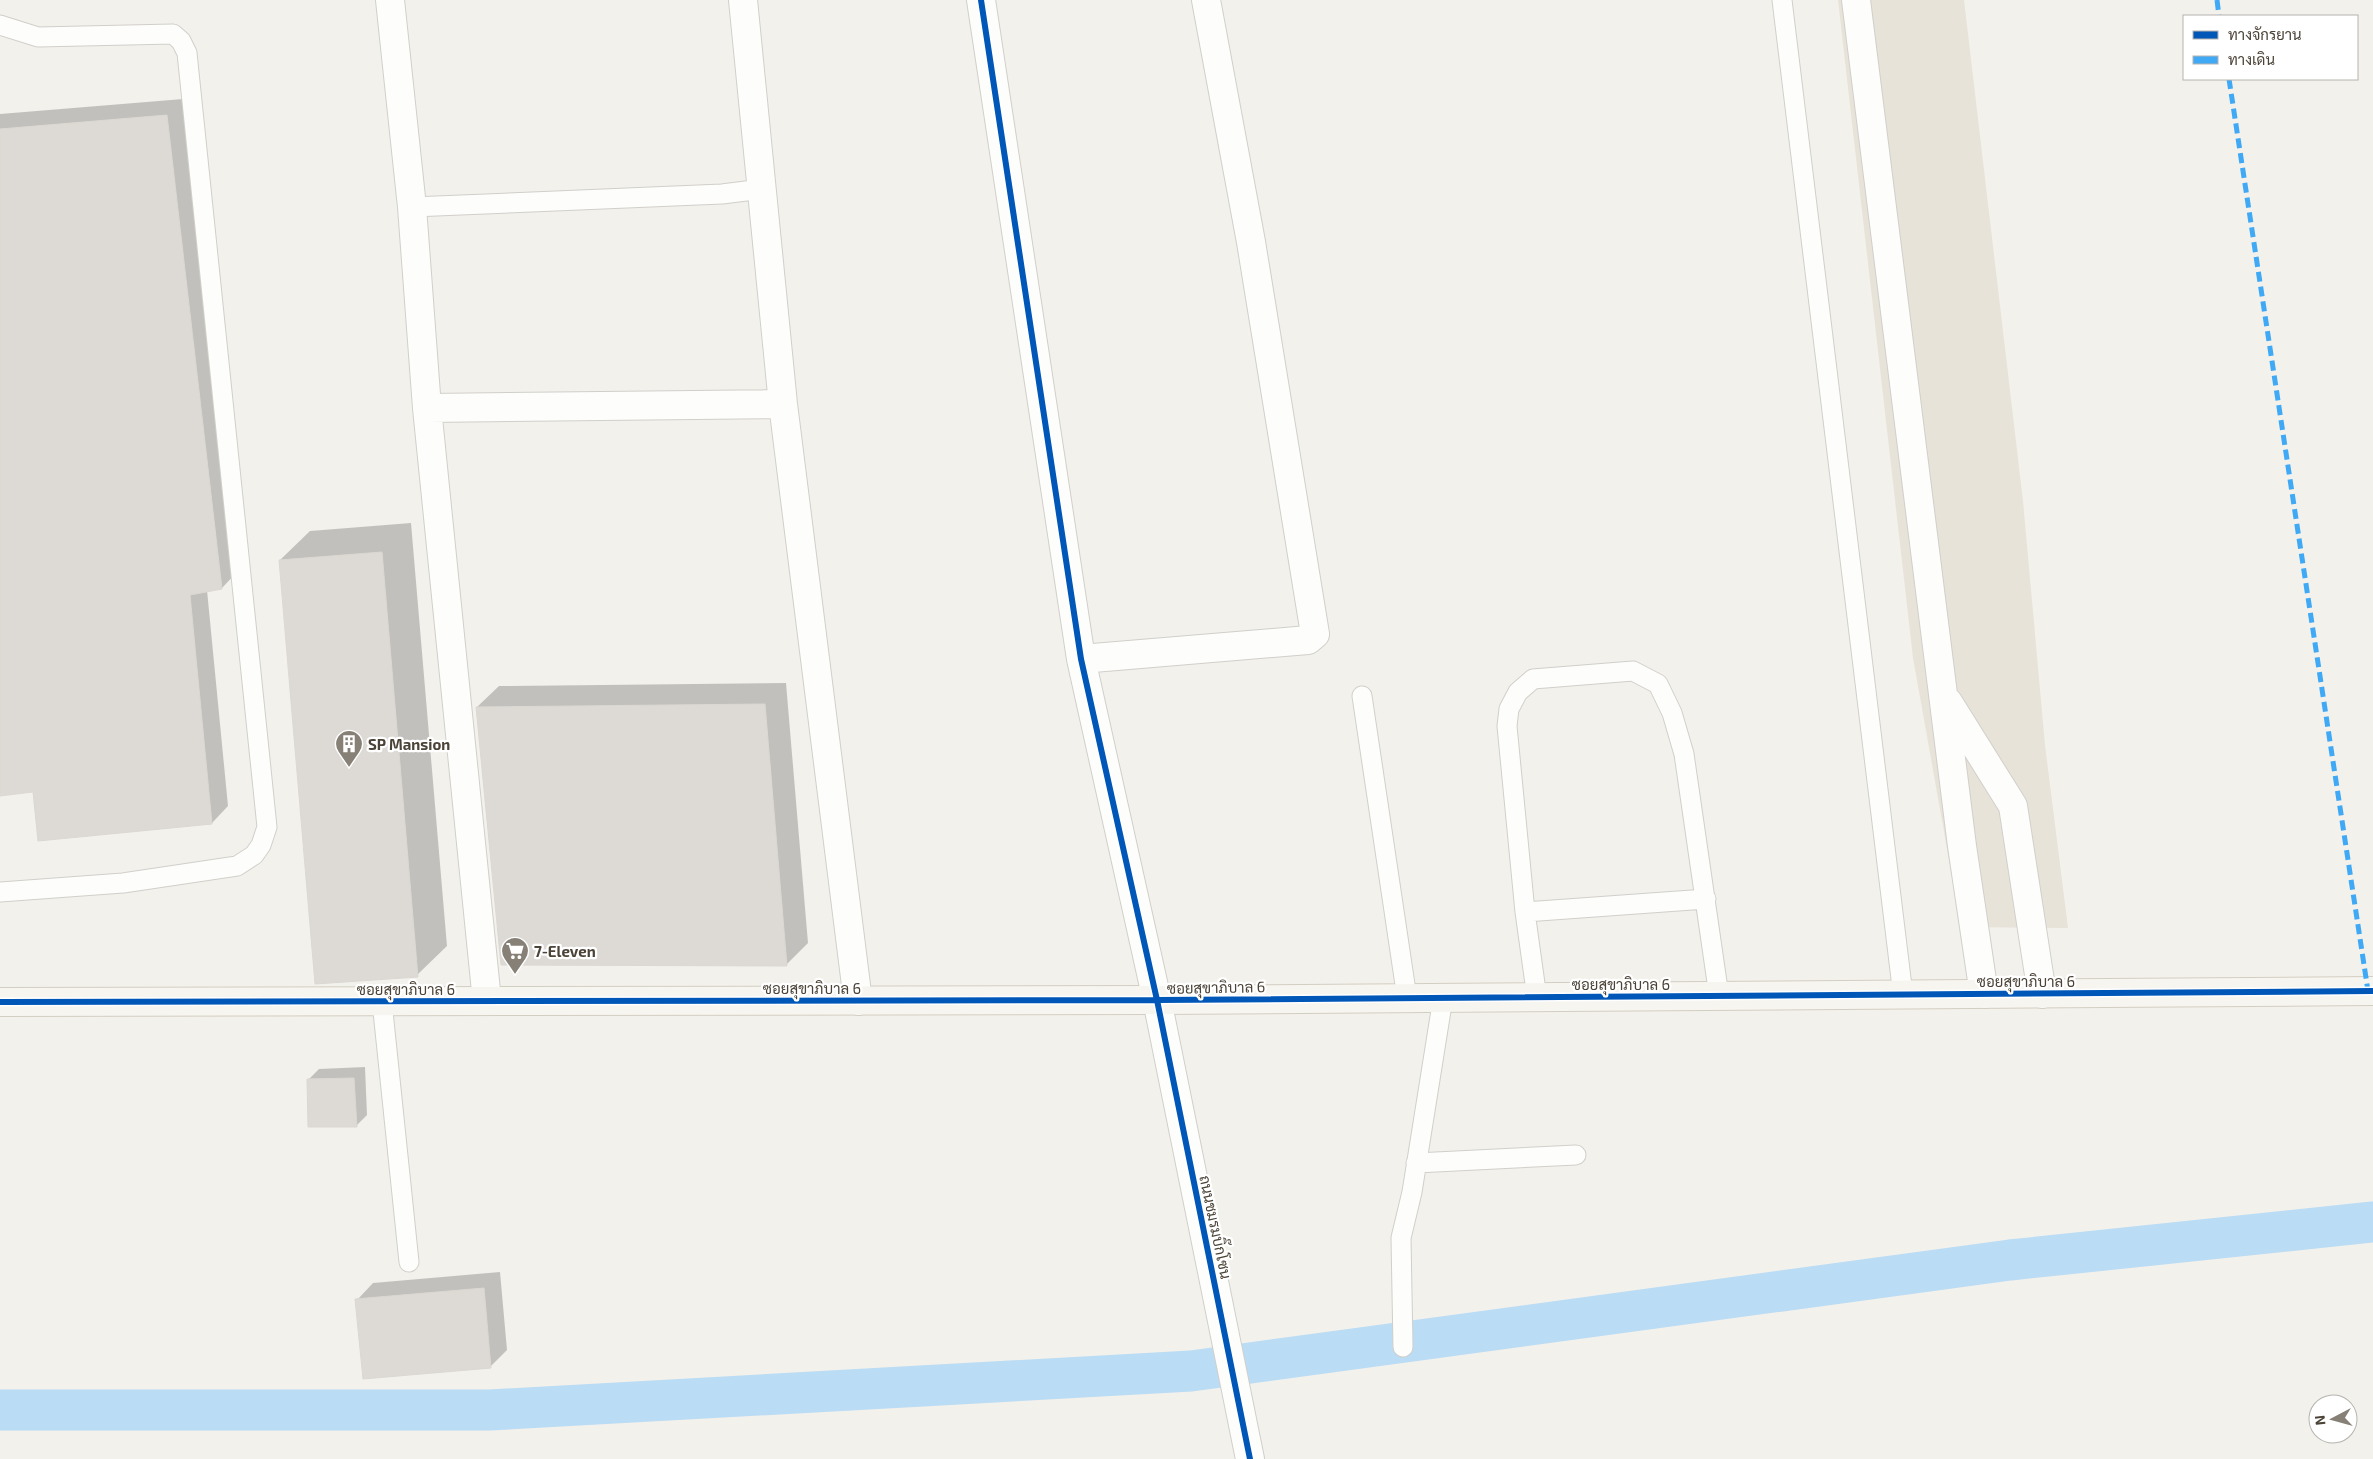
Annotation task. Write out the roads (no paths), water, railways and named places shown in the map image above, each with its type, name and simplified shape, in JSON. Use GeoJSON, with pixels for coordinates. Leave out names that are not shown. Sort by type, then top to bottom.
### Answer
{"type":"FeatureCollection","features":[{"type":"Feature","properties":{"kind":"street"},"geometry":{"type":"LineString","coordinates":[[390,0],[412,207],[427,408],[487,1001]]}},
{"type":"Feature","properties":{"kind":"street"},"geometry":{"type":"LineString","coordinates":[[743,0],[783,404],[858,1001]]}},
{"type":"Feature","properties":{"kind":"street","name":"ถนนชมรมบิ๊กโซน"},"geometry":{"type":"LineString","coordinates":[[981,0],[1081,659],[1157,1000],[1250,1459]]}},
{"type":"Feature","properties":{"kind":"street"},"geometry":{"type":"LineString","coordinates":[[1081,659],[1308,640],[1315,634],[1251,242],[1206,0]]}},
{"type":"Feature","properties":{"kind":"street"},"geometry":{"type":"LineString","coordinates":[[1856,0],[1943,695],[1984,994]]}},
{"type":"Feature","properties":{"kind":"street"},"geometry":{"type":"LineString","coordinates":[[427,408],[783,404]]}},
{"type":"Feature","properties":{"kind":"street"},"geometry":{"type":"LineString","coordinates":[[1943,695],[2013,806],[2042,994]]}},
{"type":"Feature","properties":{"kind":"street","name":"ซอยสุขาภิบาล 6"},"geometry":{"type":"LineString","coordinates":[[0,1002],[1157,1000],[2373,991]]}},
{"type":"Feature","properties":{"kind":"lane"},"geometry":{"type":"LineString","coordinates":[[1782,0],[1903,995]]}},
{"type":"Feature","properties":{"kind":"lane"},"geometry":{"type":"LineString","coordinates":[[0,25],[38,37],[172,34],[181,41],[187,53],[266,827],[261,845],[254,855],[237,866],[123,883],[0,892]]}},
{"type":"Feature","properties":{"kind":"lane"},"geometry":{"type":"LineString","coordinates":[[412,207],[722,194],[762,189]]}},
{"type":"Feature","properties":{"kind":"lane"},"geometry":{"type":"LineString","coordinates":[[1537,998],[1525,912],[1507,726],[1509,709],[1518,692],[1533,679],[1633,671],[1658,684],[1672,713],[1684,754],[1706,898],[1718,996]]}},
{"type":"Feature","properties":{"kind":"lane"},"geometry":{"type":"LineString","coordinates":[[1362,696],[1407,998]]}},
{"type":"Feature","properties":{"kind":"lane"},"geometry":{"type":"LineString","coordinates":[[1525,912],[1706,898]]}},
{"type":"Feature","properties":{"kind":"lane"},"geometry":{"type":"LineString","coordinates":[[1404,1347],[1401,1238],[1412,1192],[1443,998]]}},
{"type":"Feature","properties":{"kind":"lane"},"geometry":{"type":"LineString","coordinates":[[382,1002],[409,1262]]}},
{"type":"Feature","properties":{"kind":"lane"},"geometry":{"type":"LineString","coordinates":[[1416,1162],[1576,1155]]}},
{"type":"Feature","properties":{"kind":"waterway"},"geometry":{"type":"LineString","coordinates":[[0,1410],[490,1410],[1191,1371],[2010,1260],[2373,1222]]}},
{"type":"Feature","properties":{"kind":"place","name":"SP Mansion"},"geometry":{"type":"Point","coordinates":[349,768]}},
{"type":"Feature","properties":{"kind":"place","name":"7-Eleven"},"geometry":{"type":"Point","coordinates":[515,975]}}]}
